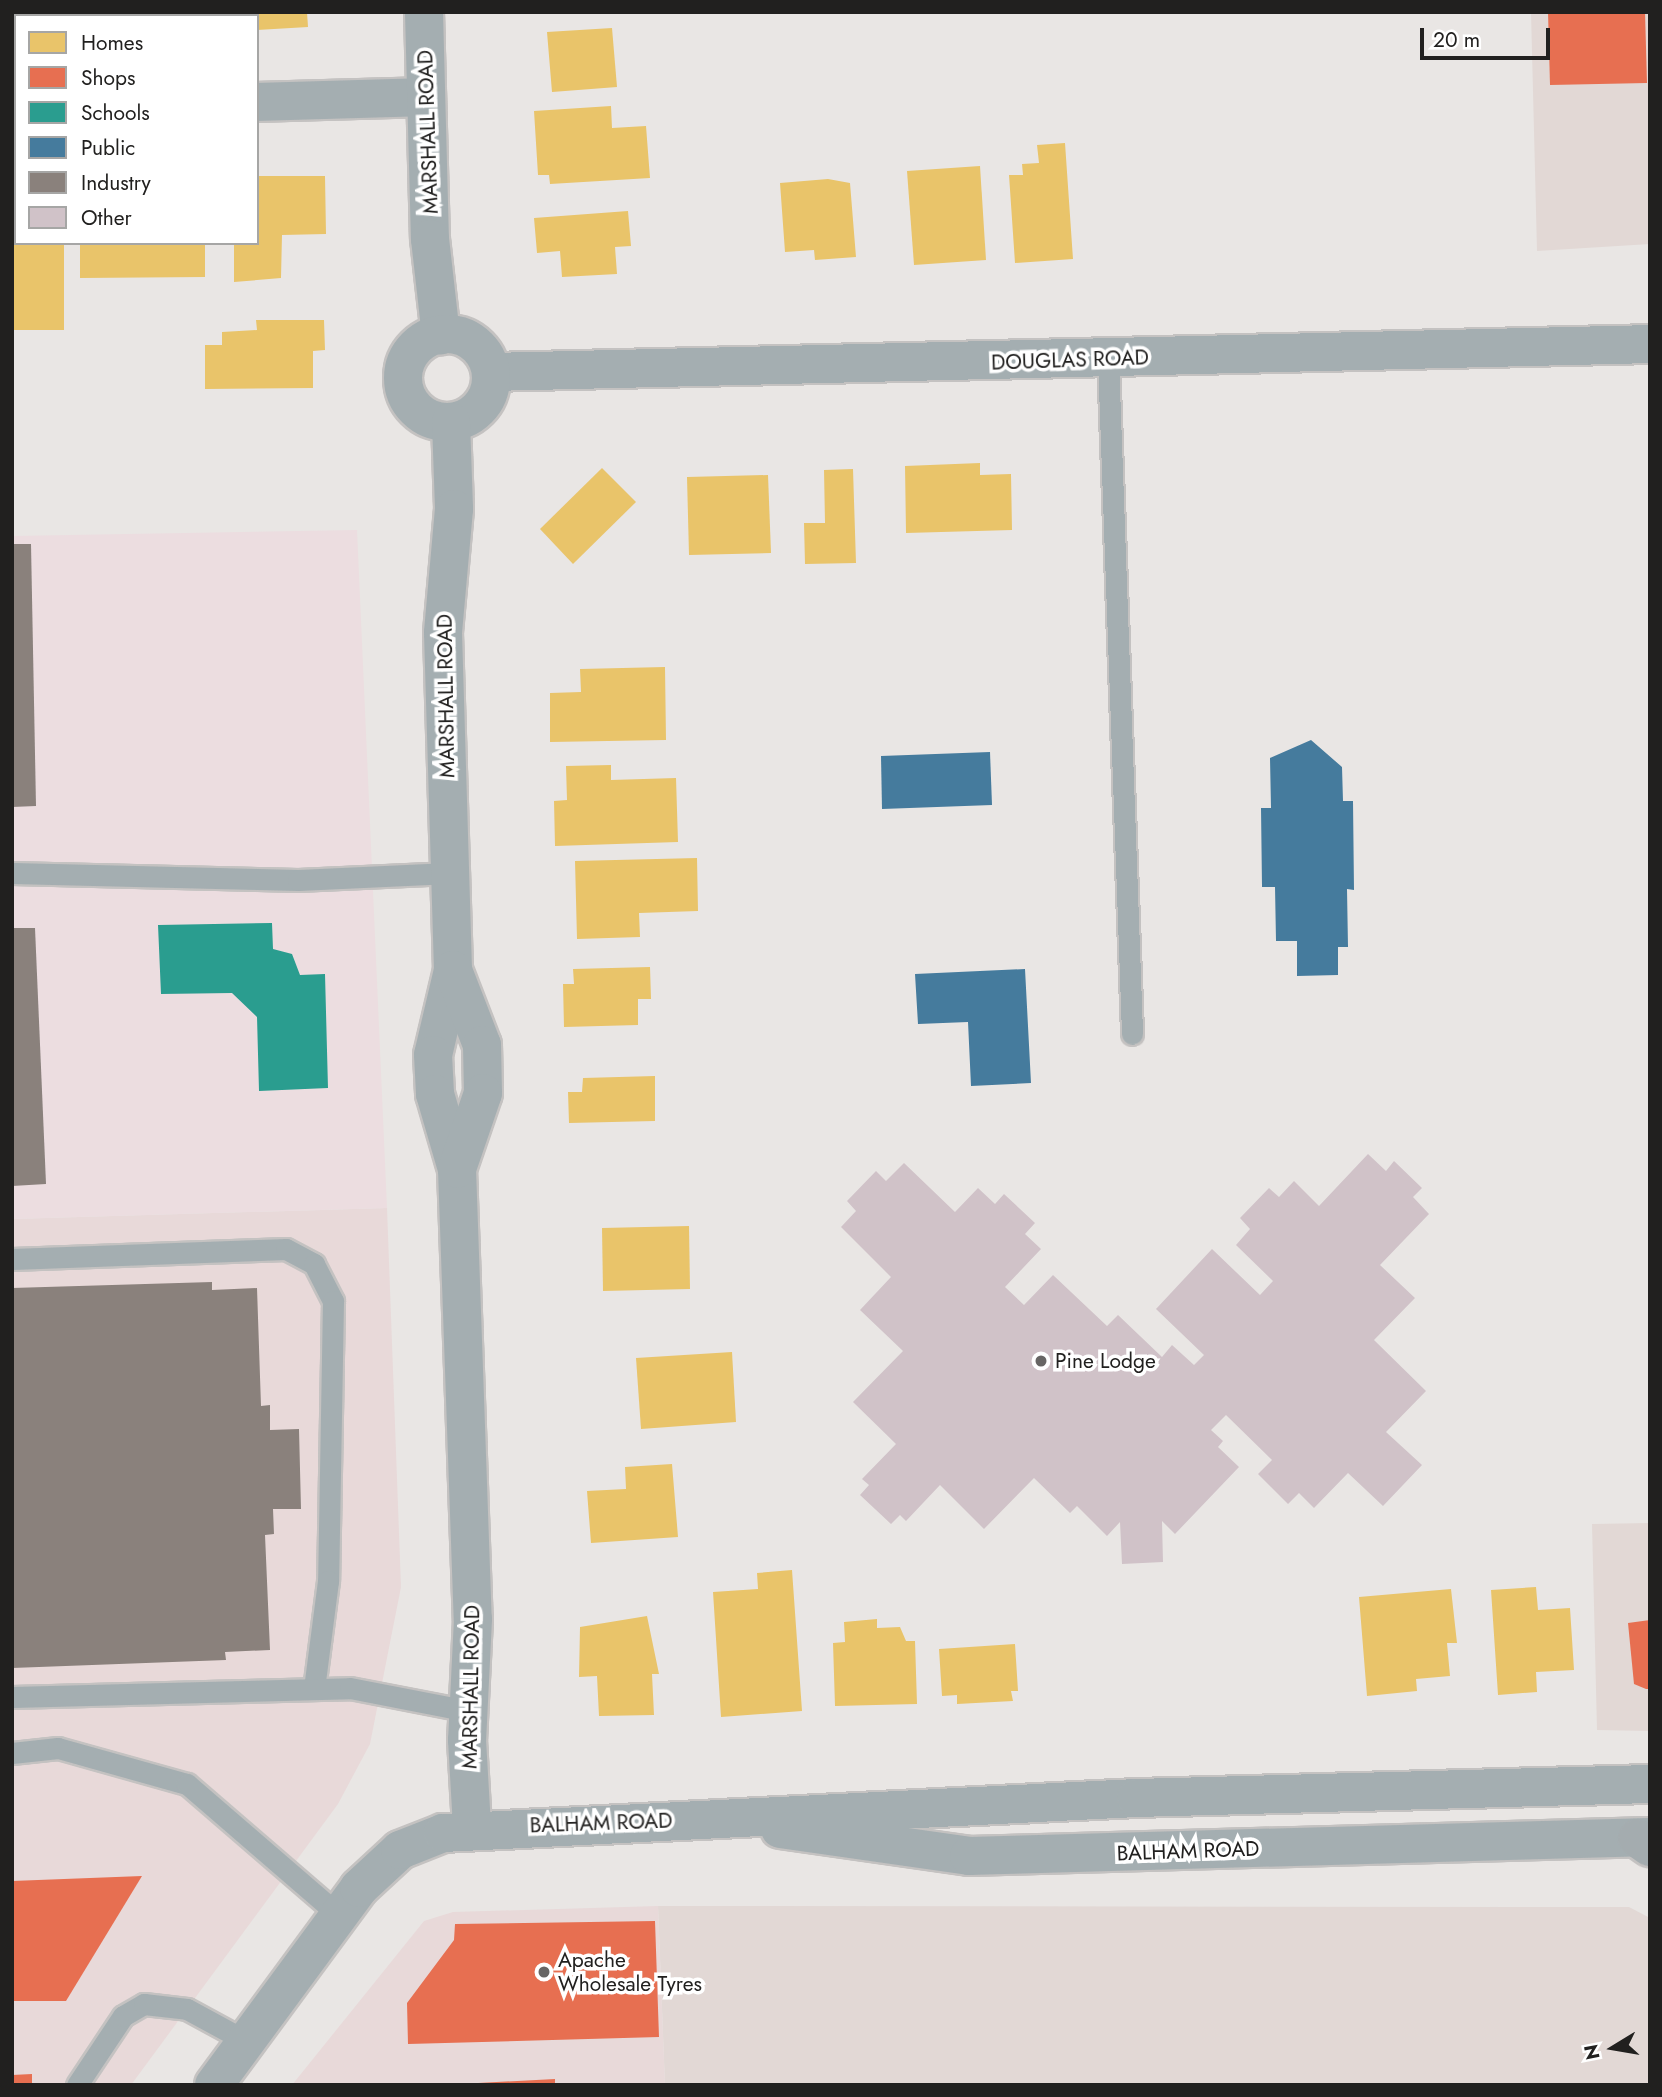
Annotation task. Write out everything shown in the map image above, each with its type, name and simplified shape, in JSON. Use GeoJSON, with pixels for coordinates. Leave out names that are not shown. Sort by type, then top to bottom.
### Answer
{"type":"FeatureCollection","features":[{"type":"Feature","properties":{"kind":"street","name":"MARSHALL ROAD"},"geometry":{"type":"LineString","coordinates":[[424,12],[426,97],[441,335]]}},
{"type":"Feature","properties":{"kind":"street"},"geometry":{"type":"LineString","coordinates":[[259,102],[426,97]]}},
{"type":"Feature","properties":{"kind":"street"},"geometry":{"type":"LineString","coordinates":[[441,335],[479,348],[491,372],[486,399],[451,422],[423,414],[405,390],[415,348],[441,335]]}},
{"type":"Feature","properties":{"kind":"street","name":"DOUGLAS ROAD"},"geometry":{"type":"LineString","coordinates":[[491,372],[1650,344]]}},
{"type":"Feature","properties":{"kind":"street","name":"MARSHALL ROAD"},"geometry":{"type":"LineString","coordinates":[[451,422],[454,509],[443,633],[453,970],[481,1045],[483,1093],[457,1169],[473,1619],[468,1710],[472,1828]]}},
{"type":"Feature","properties":{"kind":"street","name":"BALHAM ROAD"},"geometry":{"type":"LineString","coordinates":[[472,1828],[729,1819],[1136,1798],[1650,1784]]}},
{"type":"Feature","properties":{"kind":"street","name":"BALHAM ROAD"},"geometry":{"type":"LineString","coordinates":[[729,1819],[969,1856],[1645,1841]]}},
{"type":"Feature","properties":{"kind":"street"},"geometry":{"type":"LineString","coordinates":[[214,2085],[339,1915],[400,1850],[472,1828]]}},
{"type":"Feature","properties":{"kind":"lane"},"geometry":{"type":"LineString","coordinates":[[1108,359],[1132,1034]]}},
{"type":"Feature","properties":{"kind":"lane"},"geometry":{"type":"LineString","coordinates":[[12,873],[298,880],[450,873]]}},
{"type":"Feature","properties":{"kind":"lane"},"geometry":{"type":"LineString","coordinates":[[12,1259],[286,1249],[314,1265],[333,1301],[328,1581],[314,1689]]}},
{"type":"Feature","properties":{"kind":"lane"},"geometry":{"type":"LineString","coordinates":[[12,1698],[350,1688],[468,1710]]}},
{"type":"Feature","properties":{"kind":"lane"},"geometry":{"type":"LineString","coordinates":[[12,1753],[58,1748],[187,1784],[339,1915]]}},
{"type":"Feature","properties":{"kind":"lane"},"geometry":{"type":"LineString","coordinates":[[77,2085],[123,2015],[144,2004],[187,2009],[246,2041]]}},
{"type":"Feature","properties":{"kind":"shaded area"},"geometry":{"type":"Polygon","coordinates":[[[1531,12],[1650,12],[1650,244],[1537,251],[1531,12]]]}},
{"type":"Feature","properties":{"kind":"shaded area"},"geometry":{"type":"Polygon","coordinates":[[[357,530],[387,1208],[12,1219],[12,536],[357,530]]]}},
{"type":"Feature","properties":{"kind":"shaded area"},"geometry":{"type":"Polygon","coordinates":[[[387,1208],[401,1587],[370,1744],[338,1804],[131,2085],[12,2085],[12,1219],[387,1208]]]}},
{"type":"Feature","properties":{"kind":"shaded area"},"geometry":{"type":"Polygon","coordinates":[[[1650,1523],[1650,1731],[1597,1730],[1592,1524],[1650,1523]]]}},
{"type":"Feature","properties":{"kind":"shaded area"},"geometry":{"type":"Polygon","coordinates":[[[658,1906],[1629,1907],[1650,1918],[1650,2085],[665,2085],[658,1906]]]}},
{"type":"Feature","properties":{"kind":"shaded area"},"geometry":{"type":"Polygon","coordinates":[[[658,1906],[665,2085],[292,2085],[424,1921],[453,1912],[658,1906]]]}},
{"type":"Feature","properties":{"kind":"building: Homes"},"geometry":{"type":"Polygon","coordinates":[[[307,12],[308,27],[259,30],[259,14],[256,14],[307,12]]]}},
{"type":"Feature","properties":{"kind":"building: Homes"},"geometry":{"type":"Polygon","coordinates":[[[612,28],[617,87],[552,92],[547,32],[612,28]]]}},
{"type":"Feature","properties":{"kind":"building: Homes"},"geometry":{"type":"Polygon","coordinates":[[[611,106],[612,128],[646,126],[650,178],[550,184],[549,175],[538,175],[534,111],[611,106]]]}},
{"type":"Feature","properties":{"kind":"building: Homes"},"geometry":{"type":"Polygon","coordinates":[[[1065,143],[1073,259],[1015,263],[1009,175],[1023,175],[1022,164],[1039,163],[1037,145],[1065,143]]]}},
{"type":"Feature","properties":{"kind":"building: Homes"},"geometry":{"type":"Polygon","coordinates":[[[980,166],[986,260],[914,265],[907,171],[980,166]]]}},
{"type":"Feature","properties":{"kind":"building: Homes"},"geometry":{"type":"Polygon","coordinates":[[[259,176],[325,176],[326,234],[282,235],[281,278],[234,282],[234,245],[259,245],[259,176]]]}},
{"type":"Feature","properties":{"kind":"building: Homes"},"geometry":{"type":"Polygon","coordinates":[[[828,179],[850,183],[856,257],[815,260],[814,250],[785,252],[780,183],[828,179]]]}},
{"type":"Feature","properties":{"kind":"building: Homes"},"geometry":{"type":"Polygon","coordinates":[[[12,206],[14,245],[64,245],[64,330],[12,330],[12,206]]]}},
{"type":"Feature","properties":{"kind":"building: Homes"},"geometry":{"type":"Polygon","coordinates":[[[628,211],[631,246],[615,247],[617,274],[562,277],[560,251],[537,253],[534,218],[628,211]]]}},
{"type":"Feature","properties":{"kind":"building: Homes"},"geometry":{"type":"Polygon","coordinates":[[[80,245],[205,245],[205,277],[80,278],[80,245]]]}},
{"type":"Feature","properties":{"kind":"building: Homes"},"geometry":{"type":"Polygon","coordinates":[[[256,320],[324,320],[325,350],[313,351],[313,388],[205,389],[205,345],[222,345],[222,332],[257,330],[256,320]]]}},
{"type":"Feature","properties":{"kind":"building: Homes"},"geometry":{"type":"Polygon","coordinates":[[[980,463],[980,475],[1011,474],[1012,530],[906,533],[905,466],[980,463]]]}},
{"type":"Feature","properties":{"kind":"building: Homes"},"geometry":{"type":"Polygon","coordinates":[[[602,468],[636,502],[573,564],[540,529],[602,468]]]}},
{"type":"Feature","properties":{"kind":"building: Homes"},"geometry":{"type":"Polygon","coordinates":[[[853,469],[856,563],[805,564],[804,523],[825,523],[824,470],[853,469]]]}},
{"type":"Feature","properties":{"kind":"building: Homes"},"geometry":{"type":"Polygon","coordinates":[[[768,475],[771,553],[689,555],[687,477],[768,475]]]}},
{"type":"Feature","properties":{"kind":"building: Homes"},"geometry":{"type":"Polygon","coordinates":[[[665,667],[666,740],[550,742],[550,693],[581,692],[580,669],[665,667]]]}},
{"type":"Feature","properties":{"kind":"building: Homes"},"geometry":{"type":"Polygon","coordinates":[[[611,765],[611,780],[676,778],[678,842],[555,846],[554,801],[567,800],[566,766],[611,765]]]}},
{"type":"Feature","properties":{"kind":"building: Homes"},"geometry":{"type":"Polygon","coordinates":[[[697,858],[698,911],[639,913],[640,937],[577,939],[575,861],[697,858]]]}},
{"type":"Feature","properties":{"kind":"building: Homes"},"geometry":{"type":"Polygon","coordinates":[[[650,967],[651,999],[638,999],[638,1025],[564,1027],[563,984],[574,984],[573,969],[650,967]]]}},
{"type":"Feature","properties":{"kind":"building: Homes"},"geometry":{"type":"Polygon","coordinates":[[[655,1076],[655,1121],[569,1123],[568,1092],[582,1092],[583,1078],[655,1076]]]}},
{"type":"Feature","properties":{"kind":"building: Homes"},"geometry":{"type":"Polygon","coordinates":[[[689,1226],[690,1289],[603,1291],[602,1228],[689,1226]]]}},
{"type":"Feature","properties":{"kind":"building: Homes"},"geometry":{"type":"Polygon","coordinates":[[[732,1352],[736,1422],[641,1429],[636,1358],[732,1352]]]}},
{"type":"Feature","properties":{"kind":"building: Homes"},"geometry":{"type":"Polygon","coordinates":[[[672,1464],[678,1537],[591,1543],[587,1491],[626,1489],[625,1467],[672,1464]]]}},
{"type":"Feature","properties":{"kind":"building: Homes"},"geometry":{"type":"Polygon","coordinates":[[[792,1570],[802,1711],[721,1717],[713,1592],[758,1589],[757,1573],[792,1570]]]}},
{"type":"Feature","properties":{"kind":"building: Homes"},"geometry":{"type":"Polygon","coordinates":[[[1536,1587],[1538,1610],[1570,1608],[1574,1670],[1536,1672],[1537,1692],[1498,1695],[1491,1590],[1536,1587]]]}},
{"type":"Feature","properties":{"kind":"building: Homes"},"geometry":{"type":"Polygon","coordinates":[[[1451,1589],[1457,1643],[1447,1643],[1450,1676],[1416,1679],[1417,1691],[1367,1696],[1359,1597],[1451,1589]]]}},
{"type":"Feature","properties":{"kind":"building: Homes"},"geometry":{"type":"Polygon","coordinates":[[[647,1616],[659,1674],[652,1674],[654,1715],[599,1716],[597,1676],[579,1677],[580,1627],[647,1616]]]}},
{"type":"Feature","properties":{"kind":"building: Homes"},"geometry":{"type":"Polygon","coordinates":[[[877,1619],[877,1628],[900,1627],[906,1641],[915,1641],[917,1704],[835,1706],[833,1643],[845,1642],[844,1622],[877,1619]]]}},
{"type":"Feature","properties":{"kind":"building: Homes"},"geometry":{"type":"Polygon","coordinates":[[[1015,1644],[1018,1691],[1011,1691],[1013,1701],[957,1704],[957,1695],[942,1696],[939,1649],[1015,1644]]]}},
{"type":"Feature","properties":{"kind":"building: Shops"},"geometry":{"type":"Polygon","coordinates":[[[1548,12],[1645,12],[1647,83],[1550,85],[1548,12]]]}},
{"type":"Feature","properties":{"kind":"building: Shops"},"geometry":{"type":"Polygon","coordinates":[[[1650,1620],[1650,1689],[1646,1689],[1634,1684],[1628,1623],[1650,1620]]]}},
{"type":"Feature","properties":{"kind":"building: Shops"},"geometry":{"type":"Polygon","coordinates":[[[142,1876],[66,2001],[12,2001],[12,1881],[142,1876]]]}},
{"type":"Feature","properties":{"kind":"building: Shops","name":"Apache Wholesale Tyres"},"geometry":{"type":"Polygon","coordinates":[[[655,1921],[659,2037],[408,2044],[407,2003],[454,1940],[455,1924],[655,1921]]]}},
{"type":"Feature","properties":{"kind":"building: Shops"},"geometry":{"type":"Polygon","coordinates":[[[32,2074],[32,2085],[12,2085],[12,2075],[32,2074]]]}},
{"type":"Feature","properties":{"kind":"building: Shops"},"geometry":{"type":"Polygon","coordinates":[[[555,2079],[555,2085],[478,2085],[478,2083],[555,2079]]]}},
{"type":"Feature","properties":{"kind":"building: Schools"},"geometry":{"type":"Polygon","coordinates":[[[272,923],[273,949],[292,954],[300,975],[325,974],[328,1088],[259,1091],[257,1017],[232,993],[161,994],[158,925],[272,923]]]}},
{"type":"Feature","properties":{"kind":"building: Public"},"geometry":{"type":"Polygon","coordinates":[[[1311,740],[1342,767],[1343,801],[1353,801],[1354,890],[1347,889],[1348,947],[1338,947],[1338,975],[1297,976],[1297,941],[1276,941],[1275,887],[1262,887],[1261,808],[1271,808],[1270,758],[1311,740]]]}},
{"type":"Feature","properties":{"kind":"building: Public"},"geometry":{"type":"Polygon","coordinates":[[[990,752],[992,805],[882,809],[881,756],[990,752]]]}},
{"type":"Feature","properties":{"kind":"building: Public"},"geometry":{"type":"Polygon","coordinates":[[[1025,969],[1031,1083],[971,1086],[968,1022],[918,1024],[915,974],[1025,969]]]}},
{"type":"Feature","properties":{"kind":"building: Industry"},"geometry":{"type":"Polygon","coordinates":[[[12,544],[31,544],[36,806],[12,807],[12,544]]]}},
{"type":"Feature","properties":{"kind":"building: Industry"},"geometry":{"type":"Polygon","coordinates":[[[12,928],[35,928],[46,1184],[12,1186],[12,928]]]}},
{"type":"Feature","properties":{"kind":"building: Industry"},"geometry":{"type":"Polygon","coordinates":[[[212,1282],[212,1290],[257,1288],[261,1406],[270,1405],[270,1430],[299,1429],[301,1509],[273,1509],[274,1534],[265,1535],[270,1650],[225,1652],[226,1660],[12,1668],[12,1288],[212,1282]]]}},
{"type":"Feature","properties":{"kind":"building: Other","name":"Pine Lodge"},"geometry":{"type":"Polygon","coordinates":[[[1368,1154],[1386,1171],[1394,1161],[1422,1188],[1413,1197],[1429,1214],[1380,1265],[1415,1298],[1374,1340],[1426,1391],[1386,1432],[1422,1465],[1383,1506],[1348,1473],[1314,1508],[1299,1493],[1288,1504],[1258,1474],[1272,1460],[1226,1415],[1211,1430],[1223,1441],[1218,1447],[1239,1467],[1175,1534],[1162,1521],[1163,1562],[1122,1564],[1120,1522],[1107,1536],[1077,1506],[1070,1513],[1034,1478],[984,1529],[940,1485],[906,1521],[900,1515],[891,1524],[860,1495],[869,1485],[862,1479],[896,1444],[853,1402],[903,1351],[860,1310],[891,1277],[841,1227],[856,1211],[847,1201],[876,1171],[886,1181],[904,1163],[955,1212],[978,1188],[995,1204],[1004,1194],[1035,1223],[1025,1234],[1041,1249],[1005,1287],[1024,1305],[1053,1275],[1107,1326],[1118,1315],[1162,1357],[1172,1345],[1194,1365],[1204,1355],[1156,1309],[1212,1249],[1260,1295],[1273,1281],[1236,1245],[1250,1229],[1240,1218],[1269,1188],[1279,1197],[1294,1181],[1319,1206],[1368,1154]]]}},
{"type":"Feature","properties":{"kind":"place","name":"Pine Lodge"},"geometry":{"type":"Point","coordinates":[1041,1361]}},
{"type":"Feature","properties":{"kind":"place","name":"Apache Wholesale Tyres"},"geometry":{"type":"Point","coordinates":[544,1972]}}]}
